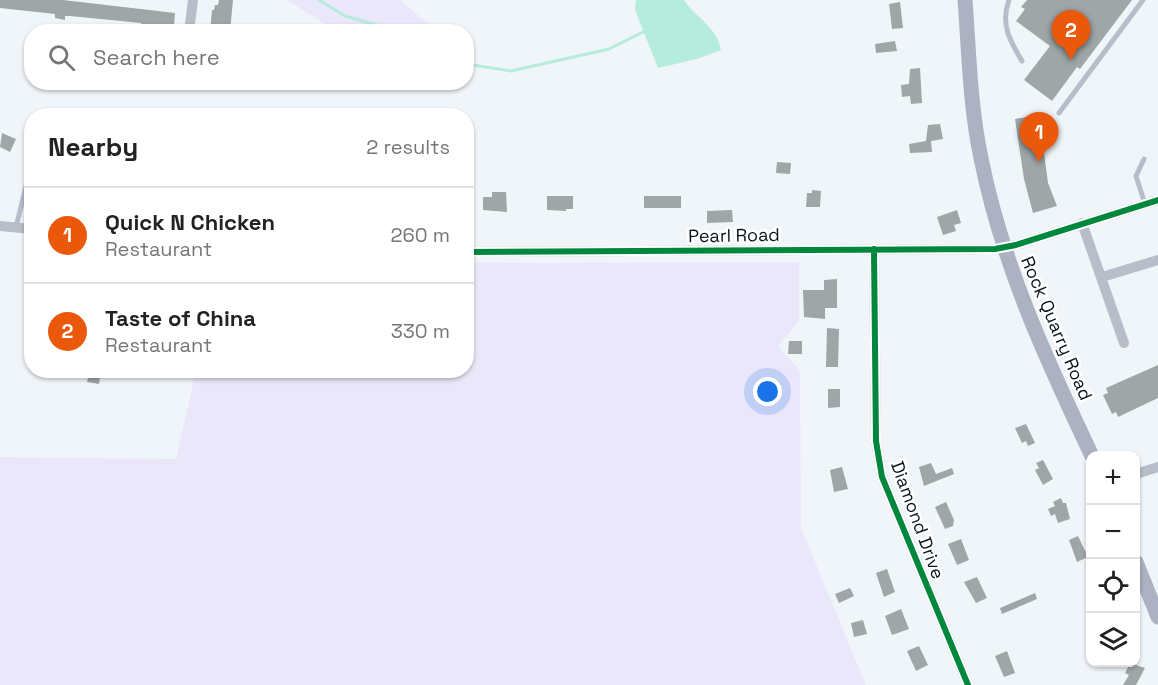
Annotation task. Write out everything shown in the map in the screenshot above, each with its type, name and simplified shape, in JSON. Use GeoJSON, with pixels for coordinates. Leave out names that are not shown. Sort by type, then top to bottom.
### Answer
{"type":"FeatureCollection","features":[{"type":"Feature","properties":{"kind":"main road","name":"Rock Quarry Road"},"geometry":{"type":"LineString","coordinates":[[965,0],[980,156],[1003,248],[1033,331],[1090,451]]}},
{"type":"Feature","properties":{"kind":"main road"},"geometry":{"type":"LineString","coordinates":[[1140,572],[1158,617]]}},
{"type":"Feature","properties":{"kind":"street"},"geometry":{"type":"LineString","coordinates":[[190,24],[193,0]]}},
{"type":"Feature","properties":{"kind":"street","name":"Pearl Road"},"geometry":{"type":"LineString","coordinates":[[474,252],[1003,248],[1158,200]]}},
{"type":"Feature","properties":{"kind":"street"},"geometry":{"type":"LineString","coordinates":[[1082,223],[1124,343]]}},
{"type":"Feature","properties":{"kind":"street"},"geometry":{"type":"LineString","coordinates":[[0,226],[24,228]]}},
{"type":"Feature","properties":{"kind":"street","name":"Diamond Drive"},"geometry":{"type":"LineString","coordinates":[[874,249],[876,441],[882,477],[968,685]]}},
{"type":"Feature","properties":{"kind":"street"},"geometry":{"type":"LineString","coordinates":[[1102,277],[1158,260]]}},
{"type":"Feature","properties":{"kind":"street"},"geometry":{"type":"LineString","coordinates":[[1140,473],[1158,467]]}},
{"type":"Feature","properties":{"kind":"lane"},"geometry":{"type":"LineString","coordinates":[[1009,0],[1005,11],[1007,36],[1022,62]]}},
{"type":"Feature","properties":{"kind":"lane"},"geometry":{"type":"LineString","coordinates":[[1059,113],[1143,0]]}},
{"type":"Feature","properties":{"kind":"lane"},"geometry":{"type":"LineString","coordinates":[[1144,159],[1136,176],[1145,204]]}},
{"type":"Feature","properties":{"kind":"lane"},"geometry":{"type":"LineString","coordinates":[[16,227],[24,194]]}},
{"type":"Feature","properties":{"kind":"shaded area"},"geometry":{"type":"Polygon","coordinates":[[[287,0],[400,0],[429,24],[325,24],[287,0]]]}},
{"type":"Feature","properties":{"kind":"shaded area"},"geometry":{"type":"Polygon","coordinates":[[[636,0],[684,0],[711,29],[721,50],[697,59],[658,68],[635,10],[636,0]]]}},
{"type":"Feature","properties":{"kind":"shaded area"},"geometry":{"type":"Polygon","coordinates":[[[799,262],[799,321],[778,346],[800,371],[801,528],[866,685],[0,685],[0,457],[176,459],[194,378],[474,378],[474,263],[799,262]]]}},
{"type":"Feature","properties":{"kind":"building"},"geometry":{"type":"Polygon","coordinates":[[[0,0],[63,0],[175,13],[174,24],[141,24],[70,16],[65,16],[65,20],[55,18],[55,14],[0,8],[0,0]]]}},
{"type":"Feature","properties":{"kind":"building"},"geometry":{"type":"Polygon","coordinates":[[[219,0],[233,0],[231,24],[211,24],[212,10],[215,5],[218,5],[219,0]]]}},
{"type":"Feature","properties":{"kind":"building"},"geometry":{"type":"Polygon","coordinates":[[[1027,0],[1132,0],[1080,69],[1077,67],[1052,101],[1024,80],[1050,46],[1016,21],[1025,9],[1021,7],[1027,0]]]}},
{"type":"Feature","properties":{"kind":"building"},"geometry":{"type":"Polygon","coordinates":[[[900,2],[903,28],[892,29],[889,4],[900,2]]]}},
{"type":"Feature","properties":{"kind":"building"},"geometry":{"type":"Polygon","coordinates":[[[895,41],[897,51],[876,53],[875,44],[895,41]]]}},
{"type":"Feature","properties":{"kind":"building"},"geometry":{"type":"Polygon","coordinates":[[[920,68],[922,103],[911,104],[910,96],[902,97],[901,85],[909,84],[910,69],[920,68]]]}},
{"type":"Feature","properties":{"kind":"building"},"geometry":{"type":"Polygon","coordinates":[[[1039,115],[1048,183],[1057,206],[1033,213],[1024,179],[1015,119],[1039,115]]]}},
{"type":"Feature","properties":{"kind":"building"},"geometry":{"type":"Polygon","coordinates":[[[940,124],[943,139],[931,141],[932,152],[910,153],[909,144],[926,141],[928,125],[940,124]]]}},
{"type":"Feature","properties":{"kind":"building"},"geometry":{"type":"Polygon","coordinates":[[[2,133],[16,139],[10,152],[0,147],[2,133]]]}},
{"type":"Feature","properties":{"kind":"building"},"geometry":{"type":"Polygon","coordinates":[[[777,162],[791,163],[790,174],[776,173],[777,162]]]}},
{"type":"Feature","properties":{"kind":"building"},"geometry":{"type":"Polygon","coordinates":[[[812,190],[821,191],[820,207],[806,207],[807,193],[812,193],[812,190]]]}},
{"type":"Feature","properties":{"kind":"building"},"geometry":{"type":"Polygon","coordinates":[[[492,192],[506,192],[507,212],[483,210],[483,197],[492,197],[492,192]]]}},
{"type":"Feature","properties":{"kind":"building"},"geometry":{"type":"Polygon","coordinates":[[[547,196],[573,196],[573,209],[547,210],[547,196]]]}},
{"type":"Feature","properties":{"kind":"building"},"geometry":{"type":"Polygon","coordinates":[[[644,196],[681,196],[681,208],[644,208],[644,196]]]}},
{"type":"Feature","properties":{"kind":"building"},"geometry":{"type":"Polygon","coordinates":[[[732,210],[733,222],[707,223],[707,211],[732,210]]]}},
{"type":"Feature","properties":{"kind":"building"},"geometry":{"type":"Polygon","coordinates":[[[957,210],[961,223],[954,225],[956,231],[943,235],[937,217],[957,210]]]}},
{"type":"Feature","properties":{"kind":"building"},"geometry":{"type":"Polygon","coordinates":[[[837,279],[837,308],[825,308],[825,319],[804,317],[803,290],[824,290],[824,280],[837,279]]]}},
{"type":"Feature","properties":{"kind":"building"},"geometry":{"type":"Polygon","coordinates":[[[827,328],[839,329],[838,367],[826,367],[827,328]]]}},
{"type":"Feature","properties":{"kind":"building"},"geometry":{"type":"Polygon","coordinates":[[[789,341],[802,341],[802,354],[788,354],[789,341]]]}},
{"type":"Feature","properties":{"kind":"building"},"geometry":{"type":"Polygon","coordinates":[[[1158,365],[1158,398],[1118,417],[1116,412],[1112,414],[1103,395],[1108,393],[1106,388],[1158,365]]]}},
{"type":"Feature","properties":{"kind":"building"},"geometry":{"type":"Polygon","coordinates":[[[88,378],[100,378],[99,384],[87,382],[88,378]]]}},
{"type":"Feature","properties":{"kind":"building"},"geometry":{"type":"Polygon","coordinates":[[[828,389],[840,389],[840,407],[828,408],[828,389]]]}},
{"type":"Feature","properties":{"kind":"building"},"geometry":{"type":"Polygon","coordinates":[[[1026,424],[1035,443],[1028,446],[1026,441],[1022,443],[1015,428],[1026,424]]]}},
{"type":"Feature","properties":{"kind":"building"},"geometry":{"type":"Polygon","coordinates":[[[1043,460],[1053,479],[1043,485],[1035,470],[1039,468],[1036,463],[1043,460]]]}},
{"type":"Feature","properties":{"kind":"building"},"geometry":{"type":"Polygon","coordinates":[[[931,463],[936,474],[952,468],[954,474],[924,486],[919,467],[931,463]]]}},
{"type":"Feature","properties":{"kind":"building"},"geometry":{"type":"Polygon","coordinates":[[[842,467],[848,489],[834,492],[830,470],[842,467]]]}},
{"type":"Feature","properties":{"kind":"building"},"geometry":{"type":"Polygon","coordinates":[[[1061,498],[1063,503],[1066,503],[1070,519],[1058,523],[1055,514],[1051,516],[1048,509],[1055,506],[1053,502],[1061,498]]]}},
{"type":"Feature","properties":{"kind":"building"},"geometry":{"type":"Polygon","coordinates":[[[946,502],[954,520],[953,526],[945,529],[935,507],[946,502]]]}},
{"type":"Feature","properties":{"kind":"building"},"geometry":{"type":"Polygon","coordinates":[[[1078,536],[1086,558],[1077,562],[1069,540],[1078,536]]]}},
{"type":"Feature","properties":{"kind":"building"},"geometry":{"type":"Polygon","coordinates":[[[961,539],[969,560],[957,565],[948,544],[961,539]]]}},
{"type":"Feature","properties":{"kind":"building"},"geometry":{"type":"Polygon","coordinates":[[[887,569],[895,592],[884,597],[876,573],[887,569]]]}},
{"type":"Feature","properties":{"kind":"building"},"geometry":{"type":"Polygon","coordinates":[[[977,577],[987,598],[976,603],[964,582],[977,577]]]}},
{"type":"Feature","properties":{"kind":"building"},"geometry":{"type":"Polygon","coordinates":[[[850,588],[854,596],[839,603],[835,594],[850,588]]]}},
{"type":"Feature","properties":{"kind":"building"},"geometry":{"type":"Polygon","coordinates":[[[1035,593],[1037,599],[1002,614],[1000,608],[1035,593]]]}},
{"type":"Feature","properties":{"kind":"building"},"geometry":{"type":"Polygon","coordinates":[[[901,609],[909,629],[892,635],[885,616],[901,609]]]}},
{"type":"Feature","properties":{"kind":"building"},"geometry":{"type":"Polygon","coordinates":[[[863,620],[867,634],[854,637],[851,623],[863,620]]]}},
{"type":"Feature","properties":{"kind":"building"},"geometry":{"type":"Polygon","coordinates":[[[919,646],[928,665],[916,671],[907,651],[919,646]]]}},
{"type":"Feature","properties":{"kind":"building"},"geometry":{"type":"Polygon","coordinates":[[[1007,651],[1015,673],[1004,677],[995,656],[1007,651]]]}},
{"type":"Feature","properties":{"kind":"building"},"geometry":{"type":"Polygon","coordinates":[[[1128,667],[1145,668],[1136,685],[1123,685],[1129,675],[1125,673],[1128,667]]]}},
{"type":"Feature","properties":{"kind":"waterway"},"geometry":{"type":"LineString","coordinates":[[319,0],[345,16],[373,24]]}},
{"type":"Feature","properties":{"kind":"waterway"},"geometry":{"type":"LineString","coordinates":[[474,65],[511,71],[609,49],[645,31]]}},
{"type":"Feature","properties":{"kind":"cycle path"},"geometry":{"type":"LineString","coordinates":[[474,252],[995,249],[1016,245],[1158,200]]}},
{"type":"Feature","properties":{"kind":"cycle path"},"geometry":{"type":"LineString","coordinates":[[874,249],[876,441],[882,477],[968,685]]}},
{"type":"Feature","properties":{"kind":"place","name":"Taste of China"},"geometry":{"type":"Point","coordinates":[1071,60]}},
{"type":"Feature","properties":{"kind":"place","name":"Quick N Chicken"},"geometry":{"type":"Point","coordinates":[1039,162]}}]}
